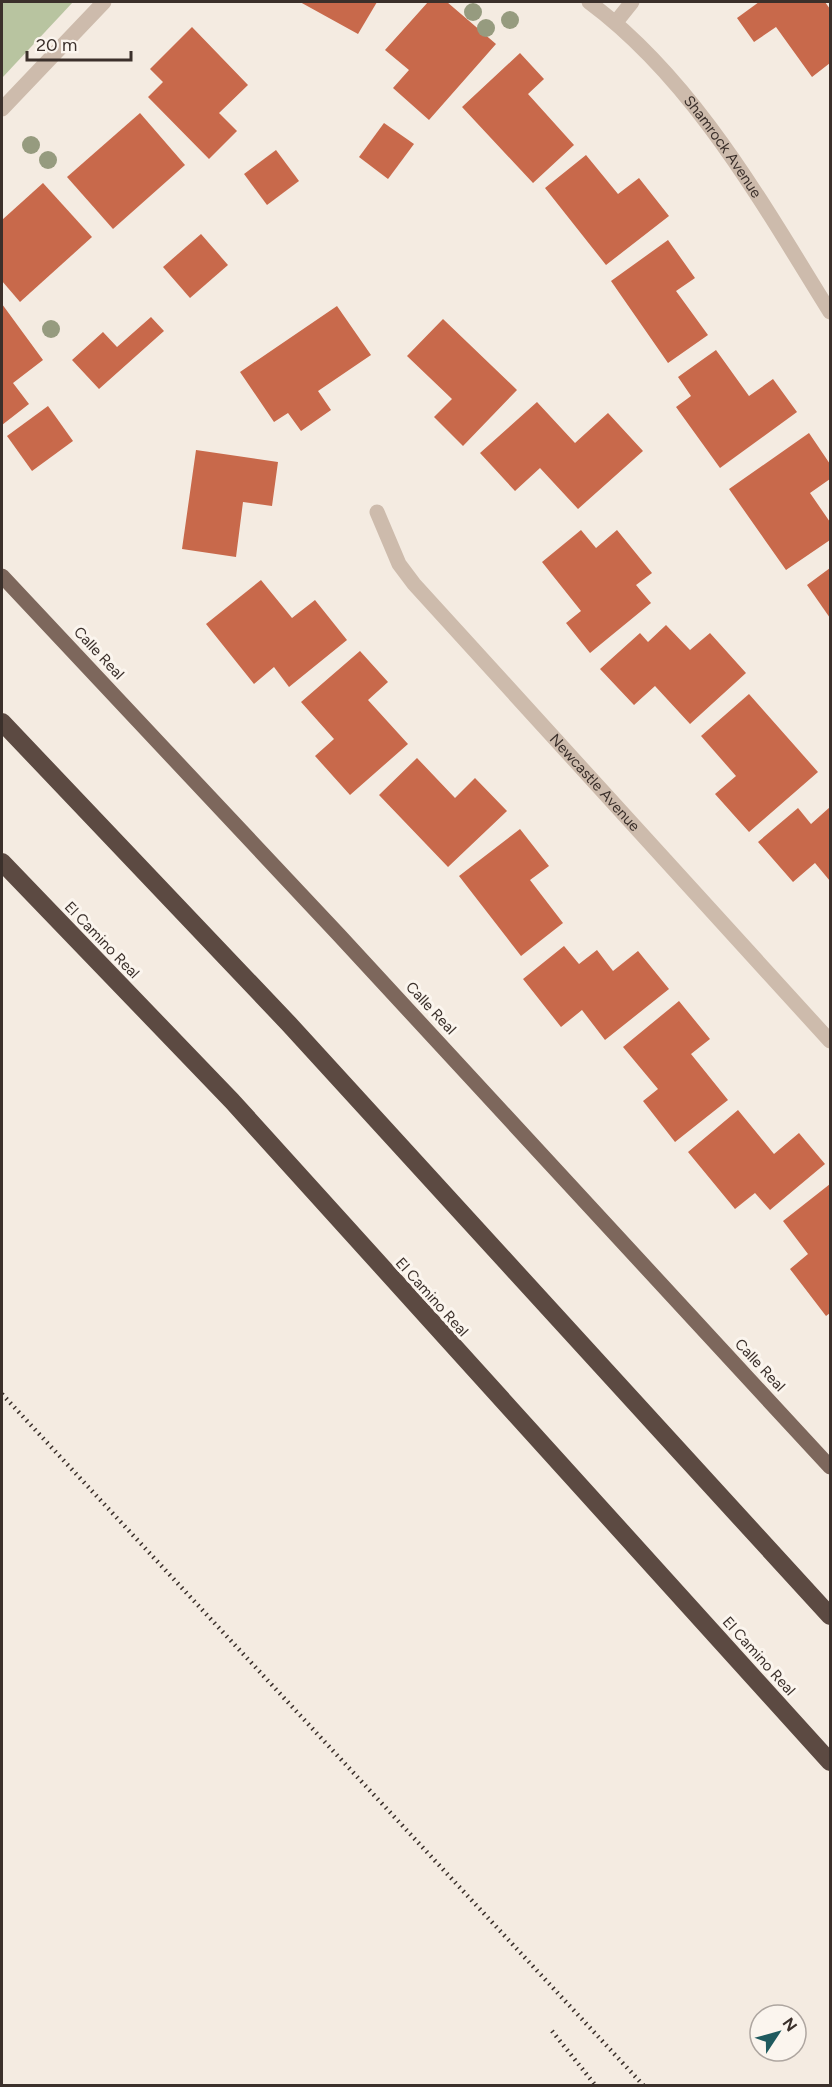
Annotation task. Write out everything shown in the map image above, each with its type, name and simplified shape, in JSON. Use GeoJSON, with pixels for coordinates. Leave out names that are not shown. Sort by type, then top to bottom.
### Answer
{"type":"FeatureCollection","features":[{"type":"Feature","properties":{"kind":"highway"},"geometry":{"type":"LineString","coordinates":[[2,722],[289,1024],[831,1616]]}},
{"type":"Feature","properties":{"kind":"highway","name":"El Camino Real"},"geometry":{"type":"LineString","coordinates":[[2,862],[232,1101],[831,1761]]}},
{"type":"Feature","properties":{"kind":"main road","name":"Calle Real"},"geometry":{"type":"LineString","coordinates":[[2,576],[347,944],[831,1467]]}},
{"type":"Feature","properties":{"kind":"street"},"geometry":{"type":"LineString","coordinates":[[2,109],[104,2]]}},
{"type":"Feature","properties":{"kind":"street","name":"Shamrock Avenue"},"geometry":{"type":"LineString","coordinates":[[589,2],[616,22],[681,91],[740,168],[831,312]]}},
{"type":"Feature","properties":{"kind":"street"},"geometry":{"type":"LineString","coordinates":[[616,22],[632,2]]}},
{"type":"Feature","properties":{"kind":"street","name":"Newcastle Avenue"},"geometry":{"type":"LineString","coordinates":[[377,512],[399,564],[414,584],[827,1031]]}},
{"type":"Feature","properties":{"kind":"green space"},"geometry":{"type":"Polygon","coordinates":[[[2,2],[73,2],[2,78],[2,2]]]}},
{"type":"Feature","properties":{"kind":"building"},"geometry":{"type":"Polygon","coordinates":[[[300,2],[377,2],[358,34],[300,2]]]}},
{"type":"Feature","properties":{"kind":"building"},"geometry":{"type":"Polygon","coordinates":[[[428,2],[447,2],[496,44],[429,120],[393,88],[409,70],[385,50],[428,2]]]}},
{"type":"Feature","properties":{"kind":"building"},"geometry":{"type":"Polygon","coordinates":[[[759,2],[825,2],[830,9],[830,63],[812,77],[776,27],[754,42],[737,18],[759,2]]]}},
{"type":"Feature","properties":{"kind":"building"},"geometry":{"type":"Polygon","coordinates":[[[192,27],[248,85],[219,113],[237,131],[209,159],[148,97],[163,82],[150,69],[192,27]]]}},
{"type":"Feature","properties":{"kind":"building"},"geometry":{"type":"Polygon","coordinates":[[[520,53],[544,79],[528,94],[574,145],[533,183],[462,107],[520,53]]]}},
{"type":"Feature","properties":{"kind":"building"},"geometry":{"type":"Polygon","coordinates":[[[140,113],[185,165],[113,229],[67,177],[140,113]]]}},
{"type":"Feature","properties":{"kind":"building"},"geometry":{"type":"Polygon","coordinates":[[[384,123],[414,144],[388,179],[359,157],[384,123]]]}},
{"type":"Feature","properties":{"kind":"building"},"geometry":{"type":"Polygon","coordinates":[[[276,150],[299,181],[267,205],[244,174],[276,150]]]}},
{"type":"Feature","properties":{"kind":"building"},"geometry":{"type":"Polygon","coordinates":[[[586,155],[618,194],[639,178],[669,216],[606,265],[545,188],[586,155]]]}},
{"type":"Feature","properties":{"kind":"building"},"geometry":{"type":"Polygon","coordinates":[[[43,183],[92,237],[20,302],[2,281],[2,220],[43,183]]]}},
{"type":"Feature","properties":{"kind":"building"},"geometry":{"type":"Polygon","coordinates":[[[201,234],[228,265],[190,298],[163,267],[201,234]]]}},
{"type":"Feature","properties":{"kind":"building"},"geometry":{"type":"Polygon","coordinates":[[[668,240],[695,278],[676,291],[708,335],[668,363],[611,281],[668,240]]]}},
{"type":"Feature","properties":{"kind":"building"},"geometry":{"type":"Polygon","coordinates":[[[2,304],[43,360],[13,383],[29,404],[2,425],[2,304]]]}},
{"type":"Feature","properties":{"kind":"building"},"geometry":{"type":"Polygon","coordinates":[[[337,306],[371,355],[318,391],[331,410],[301,431],[288,413],[274,422],[240,372],[337,306]]]}},
{"type":"Feature","properties":{"kind":"building"},"geometry":{"type":"Polygon","coordinates":[[[151,317],[164,331],[99,389],[72,360],[103,332],[117,347],[151,317]]]}},
{"type":"Feature","properties":{"kind":"building"},"geometry":{"type":"Polygon","coordinates":[[[443,319],[517,390],[463,446],[434,417],[452,399],[407,356],[443,319]]]}},
{"type":"Feature","properties":{"kind":"building"},"geometry":{"type":"Polygon","coordinates":[[[716,350],[749,396],[773,379],[797,412],[720,468],[676,407],[691,396],[678,377],[716,350]]]}},
{"type":"Feature","properties":{"kind":"building"},"geometry":{"type":"Polygon","coordinates":[[[537,402],[575,443],[608,413],[643,451],[578,509],[540,468],[515,491],[480,453],[537,402]]]}},
{"type":"Feature","properties":{"kind":"building"},"geometry":{"type":"Polygon","coordinates":[[[48,406],[73,441],[32,471],[7,436],[48,406]]]}},
{"type":"Feature","properties":{"kind":"building"},"geometry":{"type":"Polygon","coordinates":[[[809,433],[830,464],[830,479],[810,493],[830,522],[830,540],[786,570],[729,489],[809,433]]]}},
{"type":"Feature","properties":{"kind":"building"},"geometry":{"type":"Polygon","coordinates":[[[196,450],[278,462],[272,506],[243,502],[236,557],[182,549],[196,450]]]}},
{"type":"Feature","properties":{"kind":"building"},"geometry":{"type":"Polygon","coordinates":[[[581,530],[596,548],[617,530],[652,573],[636,585],[651,603],[590,653],[566,623],[581,611],[542,562],[581,530]]]}},
{"type":"Feature","properties":{"kind":"building"},"geometry":{"type":"Polygon","coordinates":[[[830,568],[830,618],[807,585],[830,568]]]}},
{"type":"Feature","properties":{"kind":"building"},"geometry":{"type":"Polygon","coordinates":[[[261,580],[292,618],[315,600],[347,640],[289,687],[274,667],[254,684],[206,624],[261,580]]]}},
{"type":"Feature","properties":{"kind":"building"},"geometry":{"type":"Polygon","coordinates":[[[666,625],[690,650],[710,633],[746,673],[690,724],[655,686],[634,705],[600,669],[640,633],[648,642],[666,625]]]}},
{"type":"Feature","properties":{"kind":"building"},"geometry":{"type":"Polygon","coordinates":[[[360,651],[388,682],[368,700],[408,744],[350,795],[315,756],[334,739],[301,702],[360,651]]]}},
{"type":"Feature","properties":{"kind":"building"},"geometry":{"type":"Polygon","coordinates":[[[749,694],[818,772],[749,832],[715,794],[736,776],[701,736],[749,694]]]}},
{"type":"Feature","properties":{"kind":"building"},"geometry":{"type":"Polygon","coordinates":[[[417,758],[455,798],[475,778],[507,811],[448,867],[379,795],[417,758]]]}},
{"type":"Feature","properties":{"kind":"building"},"geometry":{"type":"Polygon","coordinates":[[[830,807],[830,881],[815,863],[793,882],[758,842],[798,808],[811,824],[830,807]]]}},
{"type":"Feature","properties":{"kind":"building"},"geometry":{"type":"Polygon","coordinates":[[[520,829],[549,866],[530,880],[563,923],[521,956],[459,876],[520,829]]]}},
{"type":"Feature","properties":{"kind":"building"},"geometry":{"type":"Polygon","coordinates":[[[564,946],[579,964],[597,950],[613,971],[638,951],[669,989],[605,1040],[582,1010],[561,1027],[523,979],[564,946]]]}},
{"type":"Feature","properties":{"kind":"building"},"geometry":{"type":"Polygon","coordinates":[[[679,1001],[710,1039],[691,1054],[728,1100],[675,1142],[643,1101],[658,1089],[623,1047],[679,1001]]]}},
{"type":"Feature","properties":{"kind":"building"},"geometry":{"type":"Polygon","coordinates":[[[738,1110],[774,1154],[799,1133],[825,1164],[770,1210],[755,1193],[735,1209],[688,1152],[738,1110]]]}},
{"type":"Feature","properties":{"kind":"building"},"geometry":{"type":"Polygon","coordinates":[[[830,1184],[830,1313],[826,1316],[790,1269],[808,1254],[783,1221],[830,1184]]]}},
{"type":"Feature","properties":{"kind":"railway"},"geometry":{"type":"LineString","coordinates":[[2,1394],[644,2086]]}},
{"type":"Feature","properties":{"kind":"railway"},"geometry":{"type":"LineString","coordinates":[[552,2031],[596,2086]]}}]}
